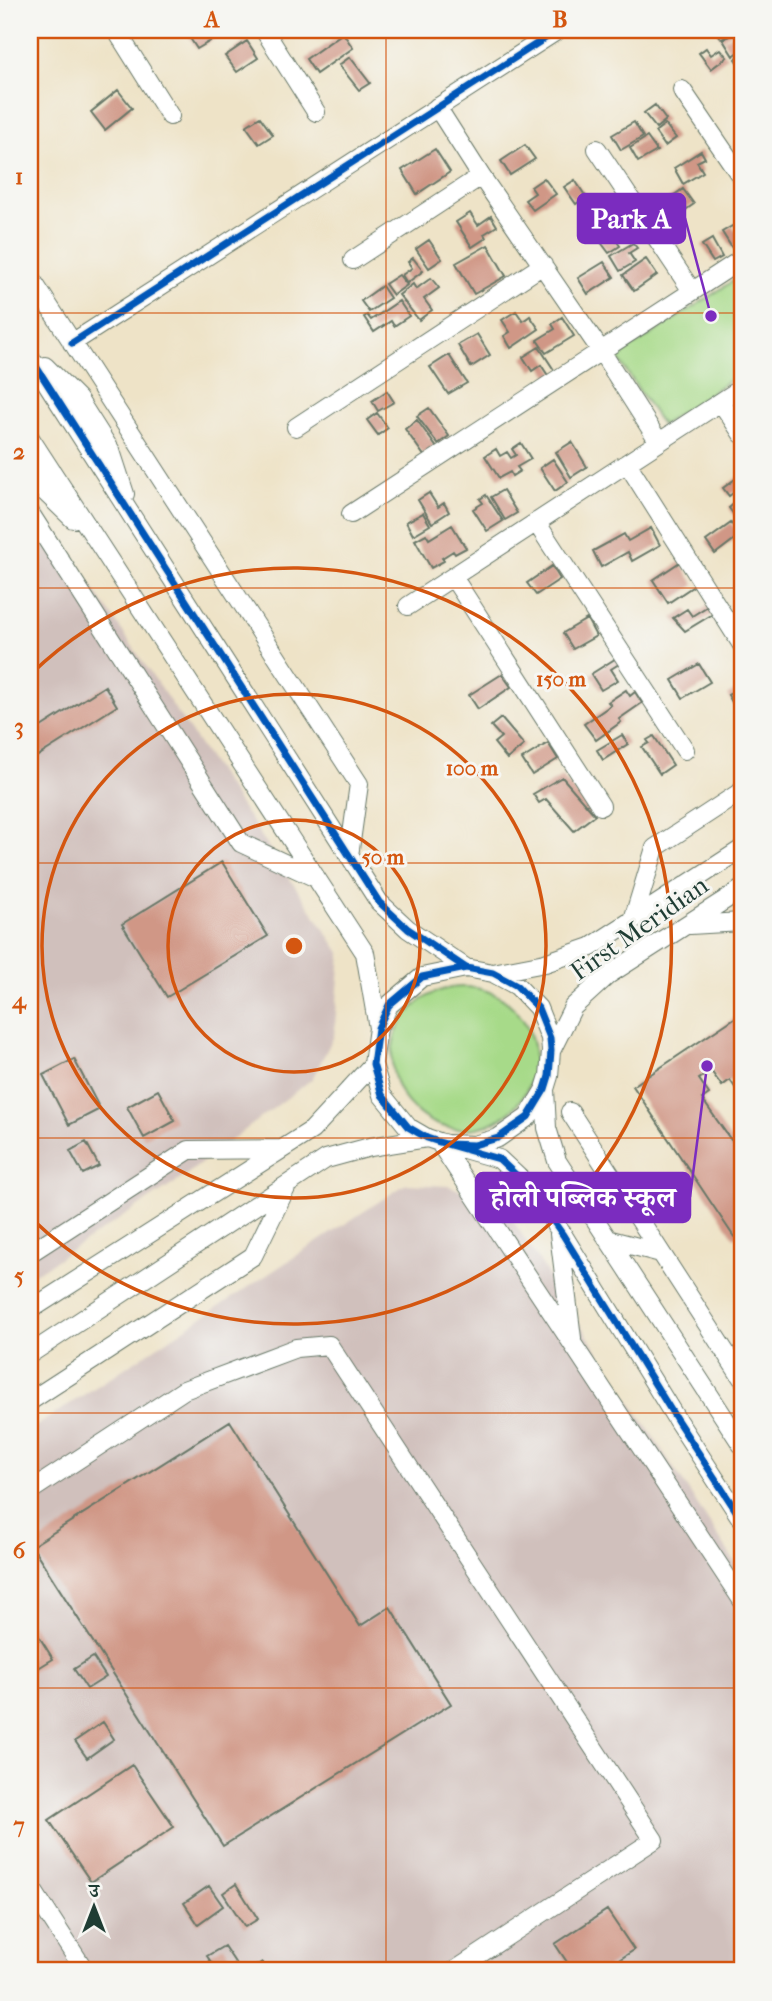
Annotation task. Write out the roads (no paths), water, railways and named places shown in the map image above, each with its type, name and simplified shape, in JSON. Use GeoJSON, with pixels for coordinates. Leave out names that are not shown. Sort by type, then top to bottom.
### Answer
{"type":"FeatureCollection","features":[{"type":"Feature","properties":{"kind":"street"},"geometry":{"type":"LineString","coordinates":[[116,30],[170,116]]}},
{"type":"Feature","properties":{"kind":"street"},"geometry":{"type":"LineString","coordinates":[[264,30],[316,112]]}},
{"type":"Feature","properties":{"kind":"street"},"geometry":{"type":"LineString","coordinates":[[72,342],[558,30]]}},
{"type":"Feature","properties":{"kind":"street"},"geometry":{"type":"LineString","coordinates":[[682,90],[742,178]]}},
{"type":"Feature","properties":{"kind":"street"},"geometry":{"type":"LineString","coordinates":[[437,107],[659,442]]}},
{"type":"Feature","properties":{"kind":"street"},"geometry":{"type":"LineString","coordinates":[[597,149],[692,291]]}},
{"type":"Feature","properties":{"kind":"street"},"geometry":{"type":"LineString","coordinates":[[353,260],[481,176]]}},
{"type":"Feature","properties":{"kind":"street"},"geometry":{"type":"LineString","coordinates":[[351,514],[742,259]]}},
{"type":"Feature","properties":{"kind":"street"},"geometry":{"type":"LineString","coordinates":[[296,427],[543,265]]}},
{"type":"Feature","properties":{"kind":"street"},"geometry":{"type":"LineString","coordinates":[[30,277],[359,784],[349,856]]}},
{"type":"Feature","properties":{"kind":"street"},"geometry":{"type":"LineString","coordinates":[[30,351],[78,399],[111,451],[132,517]]}},
{"type":"Feature","properties":{"kind":"street"},"geometry":{"type":"LineString","coordinates":[[30,357],[379,902],[408,929],[466,968]]}},
{"type":"Feature","properties":{"kind":"street"},"geometry":{"type":"LineString","coordinates":[[408,606],[742,388]]}},
{"type":"Feature","properties":{"kind":"street"},"geometry":{"type":"LineString","coordinates":[[721,402],[742,434]]}},
{"type":"Feature","properties":{"kind":"street"},"geometry":{"type":"LineString","coordinates":[[30,438],[365,953],[378,1028]]}},
{"type":"Feature","properties":{"kind":"street"},"geometry":{"type":"LineString","coordinates":[[627,463],[742,645]]}},
{"type":"Feature","properties":{"kind":"street"},"geometry":{"type":"LineString","coordinates":[[30,469],[43,490],[98,543]]}},
{"type":"Feature","properties":{"kind":"street"},"geometry":{"type":"LineString","coordinates":[[30,513],[240,843],[316,878]]}},
{"type":"Feature","properties":{"kind":"street"},"geometry":{"type":"LineString","coordinates":[[536,522],[685,750]]}},
{"type":"Feature","properties":{"kind":"street"},"geometry":{"type":"LineString","coordinates":[[453,577],[601,806]]}},
{"type":"Feature","properties":{"kind":"street"},"geometry":{"type":"LineString","coordinates":[[633,920],[655,848],[742,791]]}},
{"type":"Feature","properties":{"kind":"street","name":"First Meridian"},"geometry":{"type":"LineString","coordinates":[[493,973],[545,963],[591,947],[742,849]]}},
{"type":"Feature","properties":{"kind":"street","name":"First Meridian"},"geometry":{"type":"LineString","coordinates":[[551,1051],[573,1007],[608,975],[742,889]]}},
{"type":"Feature","properties":{"kind":"street"},"geometry":{"type":"LineString","coordinates":[[686,925],[742,922]]}},
{"type":"Feature","properties":{"kind":"street"},"geometry":{"type":"LineString","coordinates":[[30,1354],[326,1159],[370,1147],[438,1141],[474,1145],[498,1138],[528,1117],[550,1076],[550,1038],[538,1008],[517,986],[493,973],[466,968],[422,977],[389,1005],[378,1028],[373,1064],[382,1096],[408,1127],[438,1141],[499,1159],[530,1188],[742,1520]]}},
{"type":"Feature","properties":{"kind":"street"},"geometry":{"type":"LineString","coordinates":[[30,1310],[312,1130],[373,1064]]}},
{"type":"Feature","properties":{"kind":"street"},"geometry":{"type":"LineString","coordinates":[[545,1089],[547,1128],[557,1161],[742,1445]]}},
{"type":"Feature","properties":{"kind":"street"},"geometry":{"type":"LineString","coordinates":[[570,1112],[742,1378]]}},
{"type":"Feature","properties":{"kind":"street"},"geometry":{"type":"LineString","coordinates":[[438,1141],[742,1600]]}},
{"type":"Feature","properties":{"kind":"street"},"geometry":{"type":"LineString","coordinates":[[30,1253],[189,1150],[282,1149]]}},
{"type":"Feature","properties":{"kind":"street"},"geometry":{"type":"LineString","coordinates":[[30,1401],[253,1256],[288,1184]]}},
{"type":"Feature","properties":{"kind":"street"},"geometry":{"type":"LineString","coordinates":[[559,1230],[573,1342]]}},
{"type":"Feature","properties":{"kind":"street"},"geometry":{"type":"LineString","coordinates":[[607,1239],[662,1253]]}},
{"type":"Feature","properties":{"kind":"street"},"geometry":{"type":"LineString","coordinates":[[30,1491],[184,1390],[296,1348],[329,1345],[654,1840],[454,1971]]}},
{"type":"Feature","properties":{"kind":"street"},"geometry":{"type":"LineString","coordinates":[[707,1392],[742,1429]]}},
{"type":"Feature","properties":{"kind":"street"},"geometry":{"type":"LineString","coordinates":[[30,1886],[85,1971]]}},
{"type":"Feature","properties":{"kind":"place","name":"Park A"},"geometry":{"type":"Point","coordinates":[711,316]}},
{"type":"Feature","properties":{"kind":"place","name":"होली पब्लिक स्कूल"},"geometry":{"type":"Point","coordinates":[707,1066]}}]}
